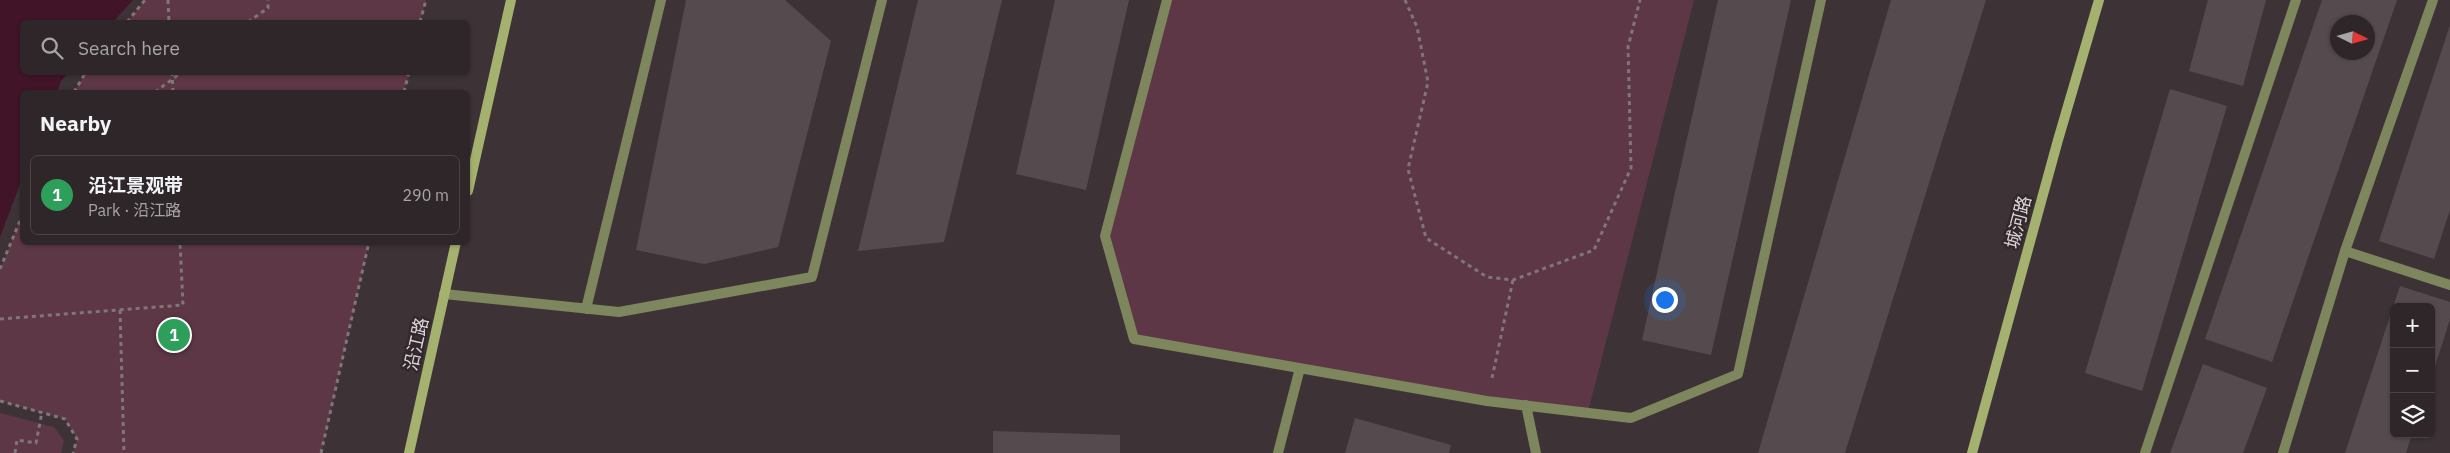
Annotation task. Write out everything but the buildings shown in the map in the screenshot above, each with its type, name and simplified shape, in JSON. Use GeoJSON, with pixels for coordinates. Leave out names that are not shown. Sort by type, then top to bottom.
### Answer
{"type":"FeatureCollection","features":[{"type":"Feature","properties":{"kind":"main road"},"geometry":{"type":"LineString","coordinates":[[470,182],[511,0]]}},
{"type":"Feature","properties":{"kind":"main road","name":"城河路"},"geometry":{"type":"LineString","coordinates":[[1972,453],[2058,140],[2099,0]]}},
{"type":"Feature","properties":{"kind":"main road","name":"沿江路"},"geometry":{"type":"LineString","coordinates":[[408,453],[455,245]]}},
{"type":"Feature","properties":{"kind":"lane"},"geometry":{"type":"LineString","coordinates":[[586,309],[661,0]]}},
{"type":"Feature","properties":{"kind":"lane"},"geometry":{"type":"LineString","coordinates":[[444,294],[619,312],[812,277],[882,0]]}},
{"type":"Feature","properties":{"kind":"lane"},"geometry":{"type":"LineString","coordinates":[[1167,0],[1105,236],[1134,339],[1487,401],[1631,418],[1738,374],[1821,0]]}},
{"type":"Feature","properties":{"kind":"lane"},"geometry":{"type":"LineString","coordinates":[[2145,453],[2296,0]]}},
{"type":"Feature","properties":{"kind":"lane"},"geometry":{"type":"LineString","coordinates":[[2283,453],[2345,251],[2433,0]]}},
{"type":"Feature","properties":{"kind":"lane"},"geometry":{"type":"LineString","coordinates":[[2345,251],[2450,286]]}},
{"type":"Feature","properties":{"kind":"lane"},"geometry":{"type":"LineString","coordinates":[[1278,453],[1300,368]]}},
{"type":"Feature","properties":{"kind":"lane"},"geometry":{"type":"LineString","coordinates":[[1526,405],[1536,453]]}},
{"type":"Feature","properties":{"kind":"path"},"geometry":{"type":"LineString","coordinates":[[129,20],[145,0]]}},
{"type":"Feature","properties":{"kind":"path"},"geometry":{"type":"LineString","coordinates":[[168,0],[169,20]]}},
{"type":"Feature","properties":{"kind":"path"},"geometry":{"type":"LineString","coordinates":[[251,20],[268,8],[268,0]]}},
{"type":"Feature","properties":{"kind":"path"},"geometry":{"type":"LineString","coordinates":[[421,20],[426,0]]}},
{"type":"Feature","properties":{"kind":"path"},"geometry":{"type":"LineString","coordinates":[[1405,0],[1417,27],[1428,82],[1408,168],[1426,238],[1487,277],[1513,280],[1594,250],[1631,168],[1628,47],[1640,0]]}},
{"type":"Feature","properties":{"kind":"path"},"geometry":{"type":"LineString","coordinates":[[75,90],[84,75]]}},
{"type":"Feature","properties":{"kind":"path"},"geometry":{"type":"LineString","coordinates":[[172,75],[173,90]]}},
{"type":"Feature","properties":{"kind":"path"},"geometry":{"type":"LineString","coordinates":[[158,90],[178,75]]}},
{"type":"Feature","properties":{"kind":"path"},"geometry":{"type":"LineString","coordinates":[[404,90],[408,75]]}},
{"type":"Feature","properties":{"kind":"path"},"geometry":{"type":"LineString","coordinates":[[0,269],[20,221]]}},
{"type":"Feature","properties":{"kind":"path"},"geometry":{"type":"LineString","coordinates":[[0,319],[183,305],[180,245]]}},
{"type":"Feature","properties":{"kind":"path"},"geometry":{"type":"LineString","coordinates":[[321,453],[369,245]]}},
{"type":"Feature","properties":{"kind":"path"},"geometry":{"type":"LineString","coordinates":[[1487,401],[1513,280]]}},
{"type":"Feature","properties":{"kind":"path"},"geometry":{"type":"LineString","coordinates":[[120,310],[124,453]]}},
{"type":"Feature","properties":{"kind":"path"},"geometry":{"type":"LineString","coordinates":[[0,401],[65,419],[77,439],[73,453]]}},
{"type":"Feature","properties":{"kind":"path"},"geometry":{"type":"LineString","coordinates":[[15,453],[17,440],[36,443],[42,412]]}},
{"type":"Feature","properties":{"kind":"shaded area"},"geometry":{"type":"Polygon","coordinates":[[[0,0],[133,0],[115,20],[20,20],[20,75],[67,75],[61,81],[58,90],[20,90],[20,184],[0,237],[0,0]]]}},
{"type":"Feature","properties":{"kind":"shaded area"},"geometry":{"type":"Polygon","coordinates":[[[145,0],[426,0],[421,20],[129,20],[145,0]]]}},
{"type":"Feature","properties":{"kind":"shaded area"},"geometry":{"type":"Polygon","coordinates":[[[1167,0],[1694,0],[1588,412],[1134,339],[1105,236],[1167,0]]]}},
{"type":"Feature","properties":{"kind":"shaded area"},"geometry":{"type":"Polygon","coordinates":[[[85,75],[408,75],[405,90],[75,90],[85,75]]]}},
{"type":"Feature","properties":{"kind":"shaded area"},"geometry":{"type":"Polygon","coordinates":[[[20,221],[20,245],[369,245],[321,453],[73,453],[77,439],[65,419],[0,401],[0,270],[20,221]]]}},
{"type":"Feature","properties":{"kind":"shaded area"},"geometry":{"type":"Polygon","coordinates":[[[0,413],[54,427],[64,441],[61,453],[0,453],[0,413]]]}},
{"type":"Feature","properties":{"kind":"place","name":"沿江景观带"},"geometry":{"type":"Point","coordinates":[174,335]}}]}
